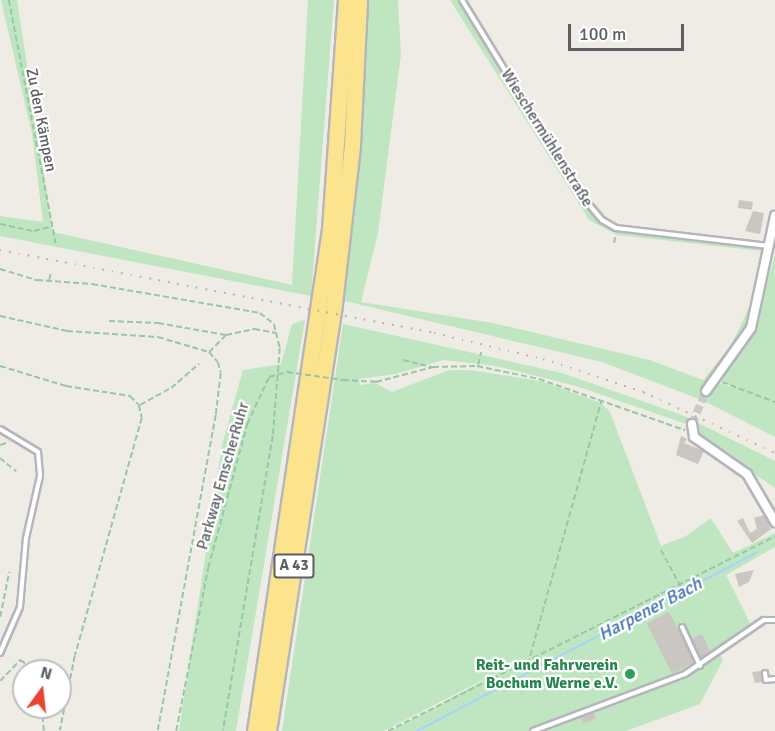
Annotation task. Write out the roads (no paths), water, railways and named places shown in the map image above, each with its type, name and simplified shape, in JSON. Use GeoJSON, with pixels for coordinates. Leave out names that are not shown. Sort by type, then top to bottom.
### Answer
{"type":"FeatureCollection","features":[{"type":"Feature","properties":{"kind":"highway","name":"A 43"},"geometry":{"type":"LineString","coordinates":[[255,731],[330,229],[346,0]]}},
{"type":"Feature","properties":{"kind":"highway","name":"A 43"},"geometry":{"type":"LineString","coordinates":[[268,731],[336,295],[352,144],[359,0]]}},
{"type":"Feature","properties":{"kind":"street"},"geometry":{"type":"LineString","coordinates":[[706,391],[751,328],[775,216]]}},
{"type":"Feature","properties":{"kind":"street"},"geometry":{"type":"LineString","coordinates":[[692,428],[739,465],[775,522]]}},
{"type":"Feature","properties":{"kind":"lane","name":"Wieschermühlenstraße"},"geometry":{"type":"LineString","coordinates":[[462,0],[581,195],[602,220],[616,228],[770,246]]}},
{"type":"Feature","properties":{"kind":"lane"},"geometry":{"type":"LineString","coordinates":[[0,429],[38,452],[40,476],[26,538],[20,607],[0,653]]}},
{"type":"Feature","properties":{"kind":"lane"},"geometry":{"type":"LineString","coordinates":[[533,731],[700,666],[764,620],[775,620]]}},
{"type":"Feature","properties":{"kind":"lane"},"geometry":{"type":"LineString","coordinates":[[682,627],[700,666]]}},
{"type":"Feature","properties":{"kind":"lane"},"geometry":{"type":"LineString","coordinates":[[765,673],[766,680],[775,679]]}},
{"type":"Feature","properties":{"kind":"waterway","name":"Harpener Bach"},"geometry":{"type":"LineString","coordinates":[[417,731],[756,553]]}},
{"type":"Feature","properties":{"kind":"tunnel"},"geometry":{"type":"LineString","coordinates":[[692,424],[706,391]]}},
{"type":"Feature","properties":{"kind":"railway"},"geometry":{"type":"LineString","coordinates":[[0,250],[434,333],[543,359],[643,392],[775,453]]}},
{"type":"Feature","properties":{"kind":"place","name":"Reit- und Fahrverein Bochum Werne e.V."},"geometry":{"type":"Point","coordinates":[630,674]}}]}
